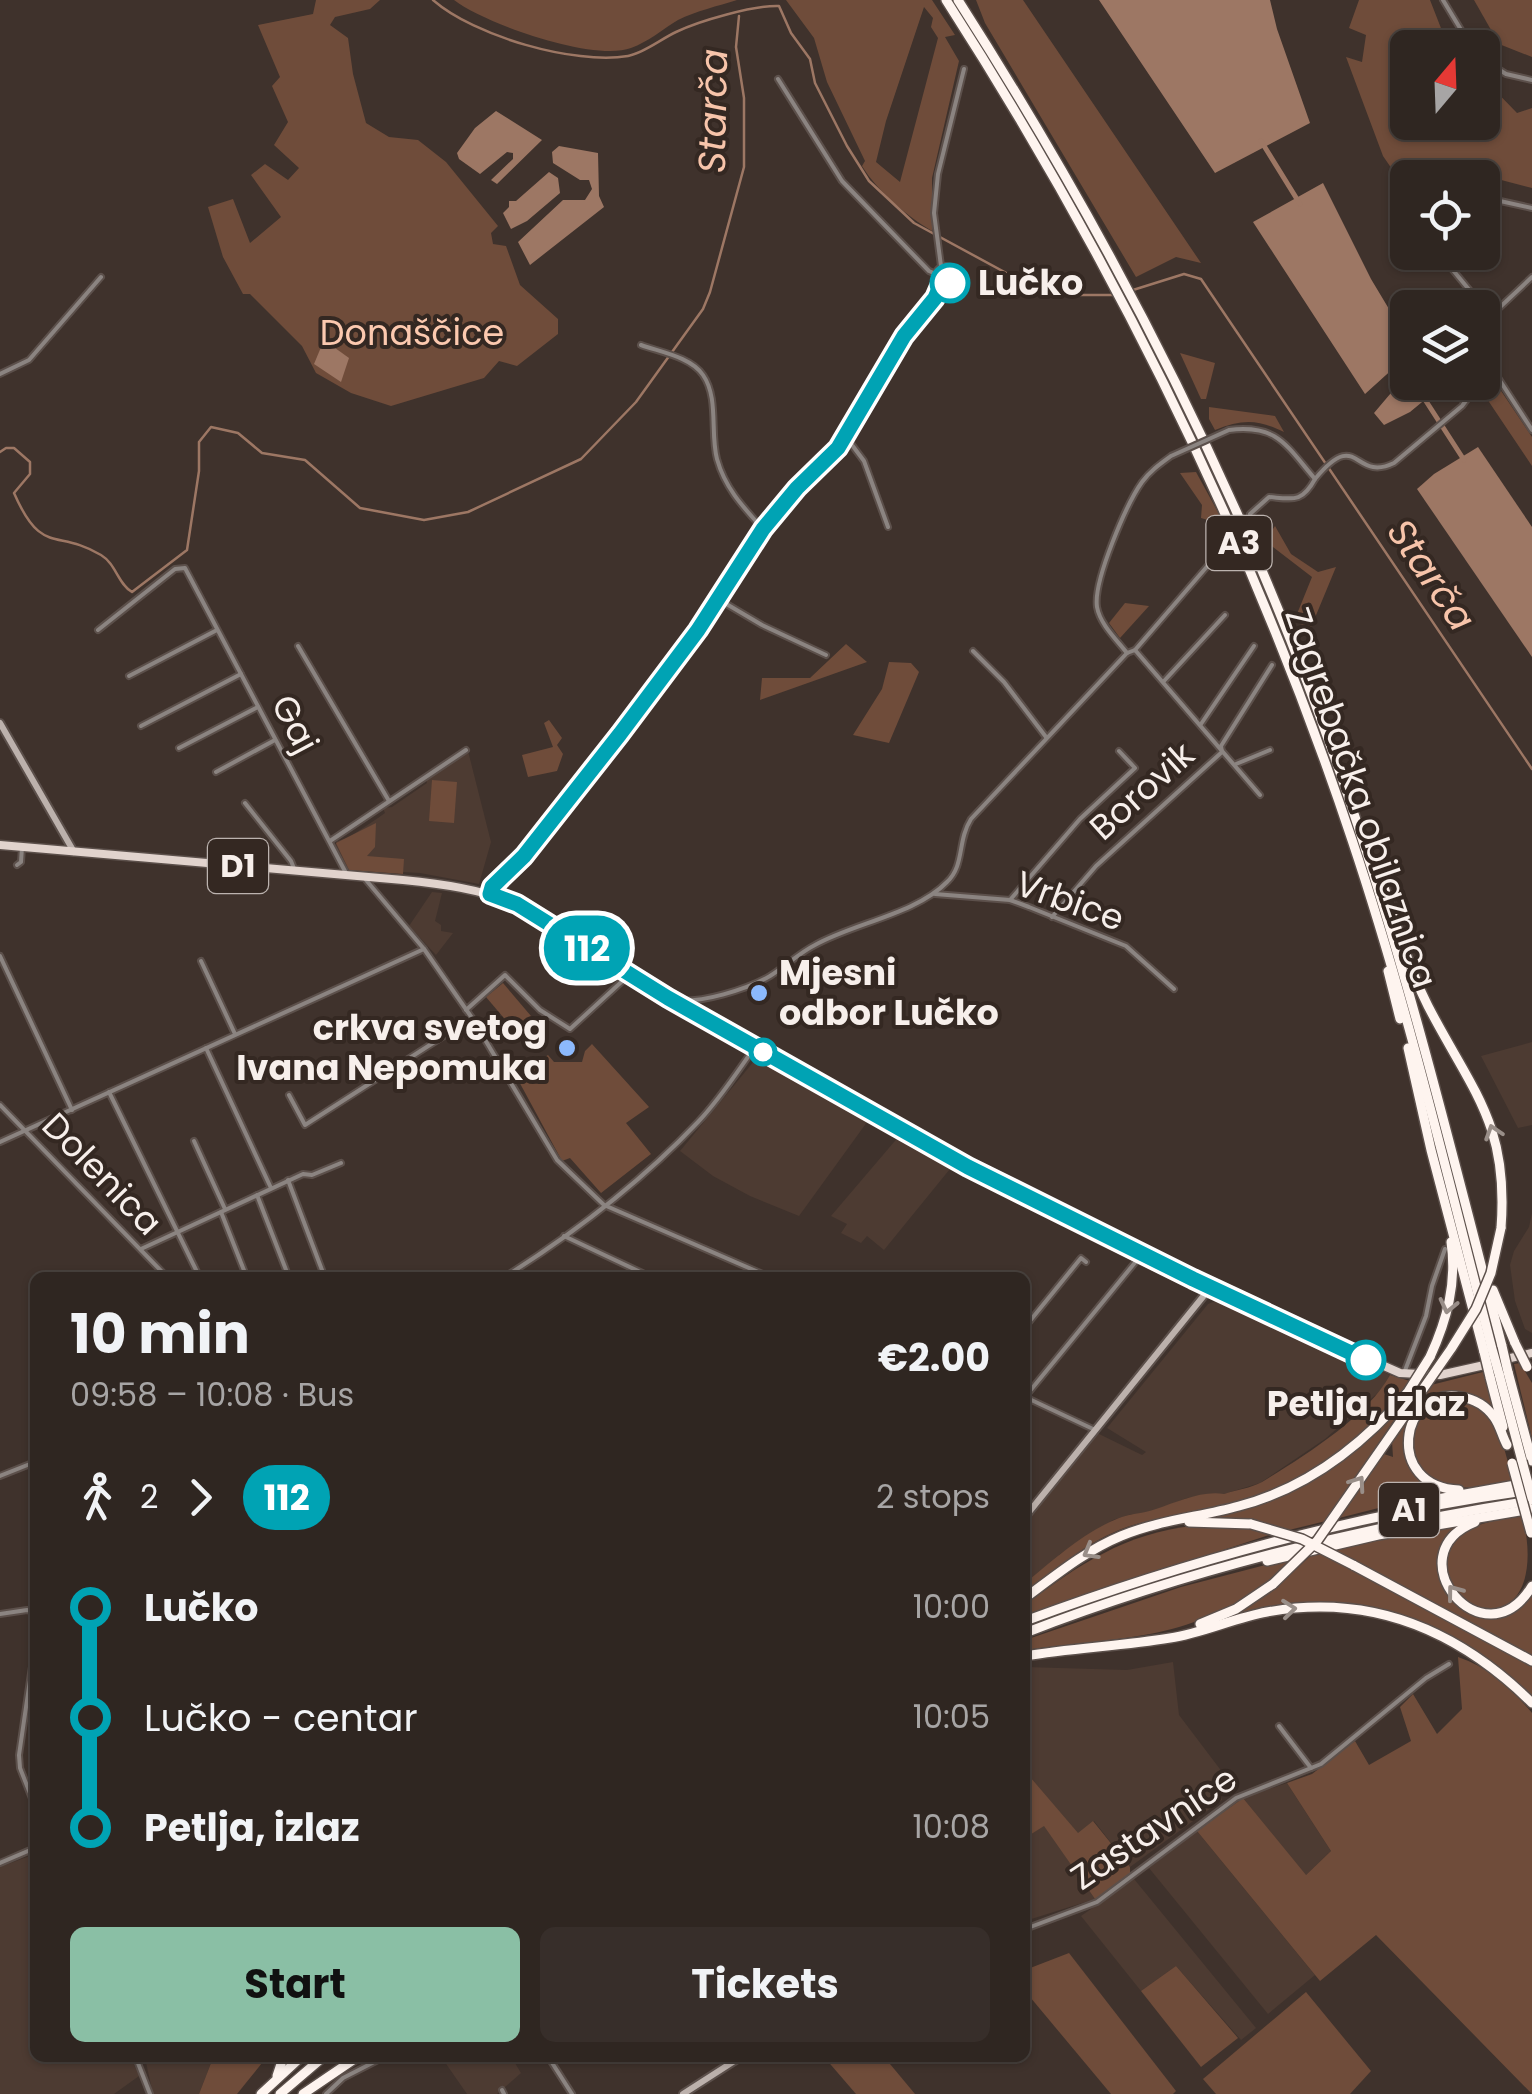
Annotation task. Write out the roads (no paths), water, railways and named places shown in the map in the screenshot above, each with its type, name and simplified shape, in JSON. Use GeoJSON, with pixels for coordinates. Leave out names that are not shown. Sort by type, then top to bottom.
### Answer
{"type":"FeatureCollection","features":[{"type":"Feature","properties":{"kind":"highway","name":"Zagrebačka obilaznica"},"geometry":{"type":"LineString","coordinates":[[944,0],[1118,279]]}},
{"type":"Feature","properties":{"kind":"highway","name":"Zagrebačka obilaznica"},"geometry":{"type":"LineString","coordinates":[[958,0],[1118,279],[1210,454],[1276,604],[1368,858],[1424,1048],[1474,1236],[1493,1349]]}},
{"type":"Feature","properties":{"kind":"highway"},"geometry":{"type":"LineString","coordinates":[[966,0],[989,39],[988,48]]}},
{"type":"Feature","properties":{"kind":"highway","name":"Zagrebačka obilaznica"},"geometry":{"type":"LineString","coordinates":[[1129,301],[1266,605],[1335,789],[1387,953],[1532,1500]]}},
{"type":"Feature","properties":{"kind":"highway"},"geometry":{"type":"LineString","coordinates":[[1160,1639],[1236,1609],[1273,1584],[1317,1541],[1451,1348],[1476,1309],[1491,1273],[1504,1192],[1499,1151],[1486,1109],[1428,1004],[1404,951],[1378,868],[1368,858]]}},
{"type":"Feature","properties":{"kind":"highway"},"geometry":{"type":"LineString","coordinates":[[1030,1594],[1084,1556],[1140,1530],[1238,1507],[1289,1488],[1349,1452],[1408,1392],[1430,1357],[1444,1326],[1452,1288],[1453,1253],[1409,1049],[1388,979],[1387,953]]}},
{"type":"Feature","properties":{"kind":"highway"},"geometry":{"type":"LineString","coordinates":[[1446,1210],[1493,1349],[1507,1445]]}},
{"type":"Feature","properties":{"kind":"highway"},"geometry":{"type":"LineString","coordinates":[[1474,1236],[1481,1244],[1495,1295],[1529,1371]]}},
{"type":"Feature","properties":{"kind":"highway"},"geometry":{"type":"LineString","coordinates":[[1531,1535],[1524,1461],[1507,1445],[1485,1408],[1465,1397],[1450,1396],[1428,1404],[1416,1416],[1408,1443],[1410,1461],[1434,1486],[1461,1490],[1511,1485],[1532,1486]]}},
{"type":"Feature","properties":{"kind":"highway"},"geometry":{"type":"LineString","coordinates":[[1228,1554],[1247,1544],[1351,1517],[1511,1485]]}},
{"type":"Feature","properties":{"kind":"highway","name":"A1"},"geometry":{"type":"LineString","coordinates":[[1030,1620],[1228,1554],[1365,1518],[1532,1486]]}},
{"type":"Feature","properties":{"kind":"highway","name":"A1"},"geometry":{"type":"LineString","coordinates":[[1030,1631],[1153,1588],[1364,1530],[1532,1500]]}},
{"type":"Feature","properties":{"kind":"highway"},"geometry":{"type":"LineString","coordinates":[[1234,1564],[1532,1510]]}},
{"type":"Feature","properties":{"kind":"highway"},"geometry":{"type":"LineString","coordinates":[[1532,1510],[1463,1527],[1450,1540],[1442,1561],[1443,1577],[1451,1594],[1476,1612],[1494,1614],[1508,1610],[1532,1586]]}},
{"type":"Feature","properties":{"kind":"highway"},"geometry":{"type":"LineString","coordinates":[[1140,1530],[1200,1521],[1252,1524],[1302,1539],[1532,1660]]}},
{"type":"Feature","properties":{"kind":"highway"},"geometry":{"type":"LineString","coordinates":[[1030,1655],[1160,1639],[1284,1609],[1322,1607],[1376,1612],[1436,1632],[1473,1652],[1532,1704]]}},
{"type":"Feature","properties":{"kind":"highway"},"geometry":{"type":"LineString","coordinates":[[276,2079],[282,2062]]}},
{"type":"Feature","properties":{"kind":"highway"},"geometry":{"type":"LineString","coordinates":[[261,2094],[295,2062]]}},
{"type":"Feature","properties":{"kind":"highway"},"geometry":{"type":"LineString","coordinates":[[280,2094],[317,2062]]}},
{"type":"Feature","properties":{"kind":"highway"},"geometry":{"type":"LineString","coordinates":[[303,2094],[350,2062]]}},
{"type":"Feature","properties":{"kind":"main road"},"geometry":{"type":"LineString","coordinates":[[0,723],[74,852]]}},
{"type":"Feature","properties":{"kind":"main road","name":"D1"},"geometry":{"type":"LineString","coordinates":[[0,845],[347,875],[464,887],[490,894],[517,904],[668,998],[962,1164],[1210,1288],[1366,1360],[1404,1374],[1440,1376],[1532,1353]]}},
{"type":"Feature","properties":{"kind":"main road"},"geometry":{"type":"LineString","coordinates":[[1030,1511],[1210,1288]]}},
{"type":"Feature","properties":{"kind":"main road"},"geometry":{"type":"LineString","coordinates":[[683,2094],[733,2062]]}},
{"type":"Feature","properties":{"kind":"street"},"geometry":{"type":"LineString","coordinates":[[1443,0],[1461,30]]}},
{"type":"Feature","properties":{"kind":"street"},"geometry":{"type":"LineString","coordinates":[[936,274],[942,266],[936,231],[938,174],[964,69]]}},
{"type":"Feature","properties":{"kind":"street"},"geometry":{"type":"LineString","coordinates":[[1500,70],[1532,80]]}},
{"type":"Feature","properties":{"kind":"street"},"geometry":{"type":"LineString","coordinates":[[490,894],[620,734],[718,600],[763,529],[846,437],[904,336],[935,298],[941,284],[936,274],[842,181],[778,78]]}},
{"type":"Feature","properties":{"kind":"street"},"geometry":{"type":"LineString","coordinates":[[1500,201],[1532,208]]}},
{"type":"Feature","properties":{"kind":"street"},"geometry":{"type":"LineString","coordinates":[[941,284],[950,283],[954,275],[950,268],[942,266]]}},
{"type":"Feature","properties":{"kind":"street"},"geometry":{"type":"LineString","coordinates":[[1453,270],[1469,290]]}},
{"type":"Feature","properties":{"kind":"street"},"geometry":{"type":"LineString","coordinates":[[0,374],[28,360],[101,277]]}},
{"type":"Feature","properties":{"kind":"street"},"geometry":{"type":"LineString","coordinates":[[1500,306],[1532,277]]}},
{"type":"Feature","properties":{"kind":"street"},"geometry":{"type":"LineString","coordinates":[[641,344],[687,362],[704,375],[716,458],[732,495],[763,529]]}},
{"type":"Feature","properties":{"kind":"street"},"geometry":{"type":"LineString","coordinates":[[1500,382],[1532,430]]}},
{"type":"Feature","properties":{"kind":"street"},"geometry":{"type":"LineString","coordinates":[[1250,514],[1269,496],[1301,498],[1330,462],[1348,454],[1370,467],[1382,469],[1394,463],[1466,400]]}},
{"type":"Feature","properties":{"kind":"street"},"geometry":{"type":"LineString","coordinates":[[1126,652],[1104,624],[1097,606],[1098,586],[1140,484],[1154,468],[1229,430],[1260,428],[1272,434],[1315,479]]}},
{"type":"Feature","properties":{"kind":"street"},"geometry":{"type":"LineString","coordinates":[[846,437],[864,461],[888,528]]}},
{"type":"Feature","properties":{"kind":"street"},"geometry":{"type":"LineString","coordinates":[[668,998],[689,1002],[761,980],[815,944],[935,894],[958,866],[959,843],[971,819],[1126,652],[1135,650],[1223,548]]}},
{"type":"Feature","properties":{"kind":"street","name":"Gaj"},"geometry":{"type":"LineString","coordinates":[[98,630],[179,566],[188,570],[347,875]]}},
{"type":"Feature","properties":{"kind":"street"},"geometry":{"type":"LineString","coordinates":[[718,600],[826,654]]}},
{"type":"Feature","properties":{"kind":"street"},"geometry":{"type":"LineString","coordinates":[[1164,681],[1224,615]]}},
{"type":"Feature","properties":{"kind":"street"},"geometry":{"type":"LineString","coordinates":[[129,676],[217,630]]}},
{"type":"Feature","properties":{"kind":"street","name":"Gaj"},"geometry":{"type":"LineString","coordinates":[[298,646],[390,801]]}},
{"type":"Feature","properties":{"kind":"street"},"geometry":{"type":"LineString","coordinates":[[1201,724],[1254,646]]}},
{"type":"Feature","properties":{"kind":"street"},"geometry":{"type":"LineString","coordinates":[[1135,650],[1260,794]]}},
{"type":"Feature","properties":{"kind":"street"},"geometry":{"type":"LineString","coordinates":[[973,652],[1004,682],[1046,736]]}},
{"type":"Feature","properties":{"kind":"street","name":"Borovik"},"geometry":{"type":"LineString","coordinates":[[1052,917],[1096,866],[1222,752],[1221,746],[1272,665]]}},
{"type":"Feature","properties":{"kind":"street"},"geometry":{"type":"LineString","coordinates":[[141,726],[240,674]]}},
{"type":"Feature","properties":{"kind":"street"},"geometry":{"type":"LineString","coordinates":[[180,748],[258,707]]}},
{"type":"Feature","properties":{"kind":"street"},"geometry":{"type":"LineString","coordinates":[[216,772],[275,740]]}},
{"type":"Feature","properties":{"kind":"street"},"geometry":{"type":"LineString","coordinates":[[330,841],[466,750]]}},
{"type":"Feature","properties":{"kind":"street"},"geometry":{"type":"LineString","coordinates":[[1236,764],[1270,750]]}},
{"type":"Feature","properties":{"kind":"street"},"geometry":{"type":"LineString","coordinates":[[1010,900],[1080,819],[1134,768],[1118,752]]}},
{"type":"Feature","properties":{"kind":"street"},"geometry":{"type":"LineString","coordinates":[[245,803],[288,856],[294,871]]}},
{"type":"Feature","properties":{"kind":"street"},"geometry":{"type":"LineString","coordinates":[[17,865],[21,862],[22,847]]}},
{"type":"Feature","properties":{"kind":"street"},"geometry":{"type":"LineString","coordinates":[[363,877],[424,949],[472,1018],[537,1122],[553,1155],[604,1205],[758,1272]]}},
{"type":"Feature","properties":{"kind":"street","name":"Vrbice"},"geometry":{"type":"LineString","coordinates":[[935,894],[1010,900],[1126,946],[1174,988]]}},
{"type":"Feature","properties":{"kind":"street"},"geometry":{"type":"LineString","coordinates":[[0,1142],[424,949]]}},
{"type":"Feature","properties":{"kind":"street"},"geometry":{"type":"LineString","coordinates":[[0,956],[72,1110]]}},
{"type":"Feature","properties":{"kind":"street"},"geometry":{"type":"LineString","coordinates":[[201,961],[235,1034]]}},
{"type":"Feature","properties":{"kind":"street"},"geometry":{"type":"LineString","coordinates":[[466,1010],[505,975],[540,1010],[570,1030],[629,975]]}},
{"type":"Feature","properties":{"kind":"street"},"geometry":{"type":"LineString","coordinates":[[700,1016],[700,1006],[707,998]]}},
{"type":"Feature","properties":{"kind":"street"},"geometry":{"type":"LineString","coordinates":[[290,1096],[305,1125],[472,1018]]}},
{"type":"Feature","properties":{"kind":"street"},"geometry":{"type":"LineString","coordinates":[[512,1272],[660,1160],[698,1122],[755,1047]]}},
{"type":"Feature","properties":{"kind":"street"},"geometry":{"type":"LineString","coordinates":[[206,1048],[271,1188]]}},
{"type":"Feature","properties":{"kind":"street"},"geometry":{"type":"LineString","coordinates":[[108,1092],[197,1272]]}},
{"type":"Feature","properties":{"kind":"street","name":"Dolenica"},"geometry":{"type":"LineString","coordinates":[[0,1105],[162,1272]]}},
{"type":"Feature","properties":{"kind":"street"},"geometry":{"type":"LineString","coordinates":[[194,1141],[245,1272]]}},
{"type":"Feature","properties":{"kind":"street"},"geometry":{"type":"LineString","coordinates":[[141,1250],[288,1180],[340,1163]]}},
{"type":"Feature","properties":{"kind":"street"},"geometry":{"type":"LineString","coordinates":[[288,1180],[323,1272]]}},
{"type":"Feature","properties":{"kind":"street"},"geometry":{"type":"LineString","coordinates":[[257,1195],[287,1272]]}},
{"type":"Feature","properties":{"kind":"street"},"geometry":{"type":"LineString","coordinates":[[564,1236],[639,1272]]}},
{"type":"Feature","properties":{"kind":"street"},"geometry":{"type":"LineString","coordinates":[[1404,1374],[1445,1249]]}},
{"type":"Feature","properties":{"kind":"street"},"geometry":{"type":"LineString","coordinates":[[1030,1391],[1142,1254]]}},
{"type":"Feature","properties":{"kind":"street"},"geometry":{"type":"LineString","coordinates":[[1030,1321],[1082,1258],[1086,1262]]}},
{"type":"Feature","properties":{"kind":"street"},"geometry":{"type":"LineString","coordinates":[[1030,1399],[1095,1430]]}},
{"type":"Feature","properties":{"kind":"street"},"geometry":{"type":"LineString","coordinates":[[0,1476],[30,1464]]}},
{"type":"Feature","properties":{"kind":"street"},"geometry":{"type":"LineString","coordinates":[[0,1614],[30,1611]]}},
{"type":"Feature","properties":{"kind":"street","name":"Zastavnice"},"geometry":{"type":"LineString","coordinates":[[1030,1926],[1097,1902],[1236,1798],[1321,1764],[1426,1678],[1449,1664]]}},
{"type":"Feature","properties":{"kind":"street"},"geometry":{"type":"LineString","coordinates":[[30,1678],[18,1755],[30,1793]]}},
{"type":"Feature","properties":{"kind":"street"},"geometry":{"type":"LineString","coordinates":[[1279,1726],[1311,1768]]}},
{"type":"Feature","properties":{"kind":"street"},"geometry":{"type":"LineString","coordinates":[[0,1863],[30,1850]]}},
{"type":"Feature","properties":{"kind":"street"},"geometry":{"type":"LineString","coordinates":[[138,2062],[150,2094]]}},
{"type":"Feature","properties":{"kind":"street"},"geometry":{"type":"LineString","coordinates":[[326,2094],[343,2078],[374,2062]]}},
{"type":"Feature","properties":{"kind":"street"},"geometry":{"type":"LineString","coordinates":[[552,2062],[572,2094]]}},
{"type":"Feature","properties":{"kind":"waterway","name":"Starča"},"geometry":{"type":"LineString","coordinates":[[433,0],[498,36],[553,52],[606,58],[634,54],[712,19],[779,6],[791,33],[810,59],[815,83],[847,146],[869,181],[914,223],[1032,287],[1071,295],[1115,295]]}},
{"type":"Feature","properties":{"kind":"waterway","name":"Starča"},"geometry":{"type":"LineString","coordinates":[[0,452],[14,448],[30,462],[30,474],[14,493],[33,526],[51,538],[101,555],[132,592],[187,550],[199,471],[199,442],[211,427],[238,433],[262,453],[305,460],[360,508],[424,520],[468,512],[581,459],[636,402],[703,309],[710,292],[744,167],[744,98],[736,47],[739,16]]}},
{"type":"Feature","properties":{"kind":"waterway"},"geometry":{"type":"LineString","coordinates":[[1261,141],[1300,204]]}},
{"type":"Feature","properties":{"kind":"waterway","name":"Starča"},"geometry":{"type":"LineString","coordinates":[[1133,290],[1184,274],[1201,279],[1532,769]]}},
{"type":"Feature","properties":{"kind":"waterway"},"geometry":{"type":"LineString","coordinates":[[1425,400],[1464,460]]}},
{"type":"Feature","properties":{"kind":"place","name":"Lučko"},"geometry":{"type":"Point","coordinates":[950,283]}},
{"type":"Feature","properties":{"kind":"place","name":"Mjesni odbor Lučko"},"geometry":{"type":"Point","coordinates":[759,993]}},
{"type":"Feature","properties":{"kind":"place","name":"crkva svetog Ivana Nepomuka"},"geometry":{"type":"Point","coordinates":[567,1048]}},
{"type":"Feature","properties":{"kind":"place","name":"Petlja, izlaz"},"geometry":{"type":"Point","coordinates":[1366,1360]}},
{"type":"Feature","properties":{"kind":"park label","name":"Donaščice"},"geometry":{"type":"Point","coordinates":[412,333]}}]}
